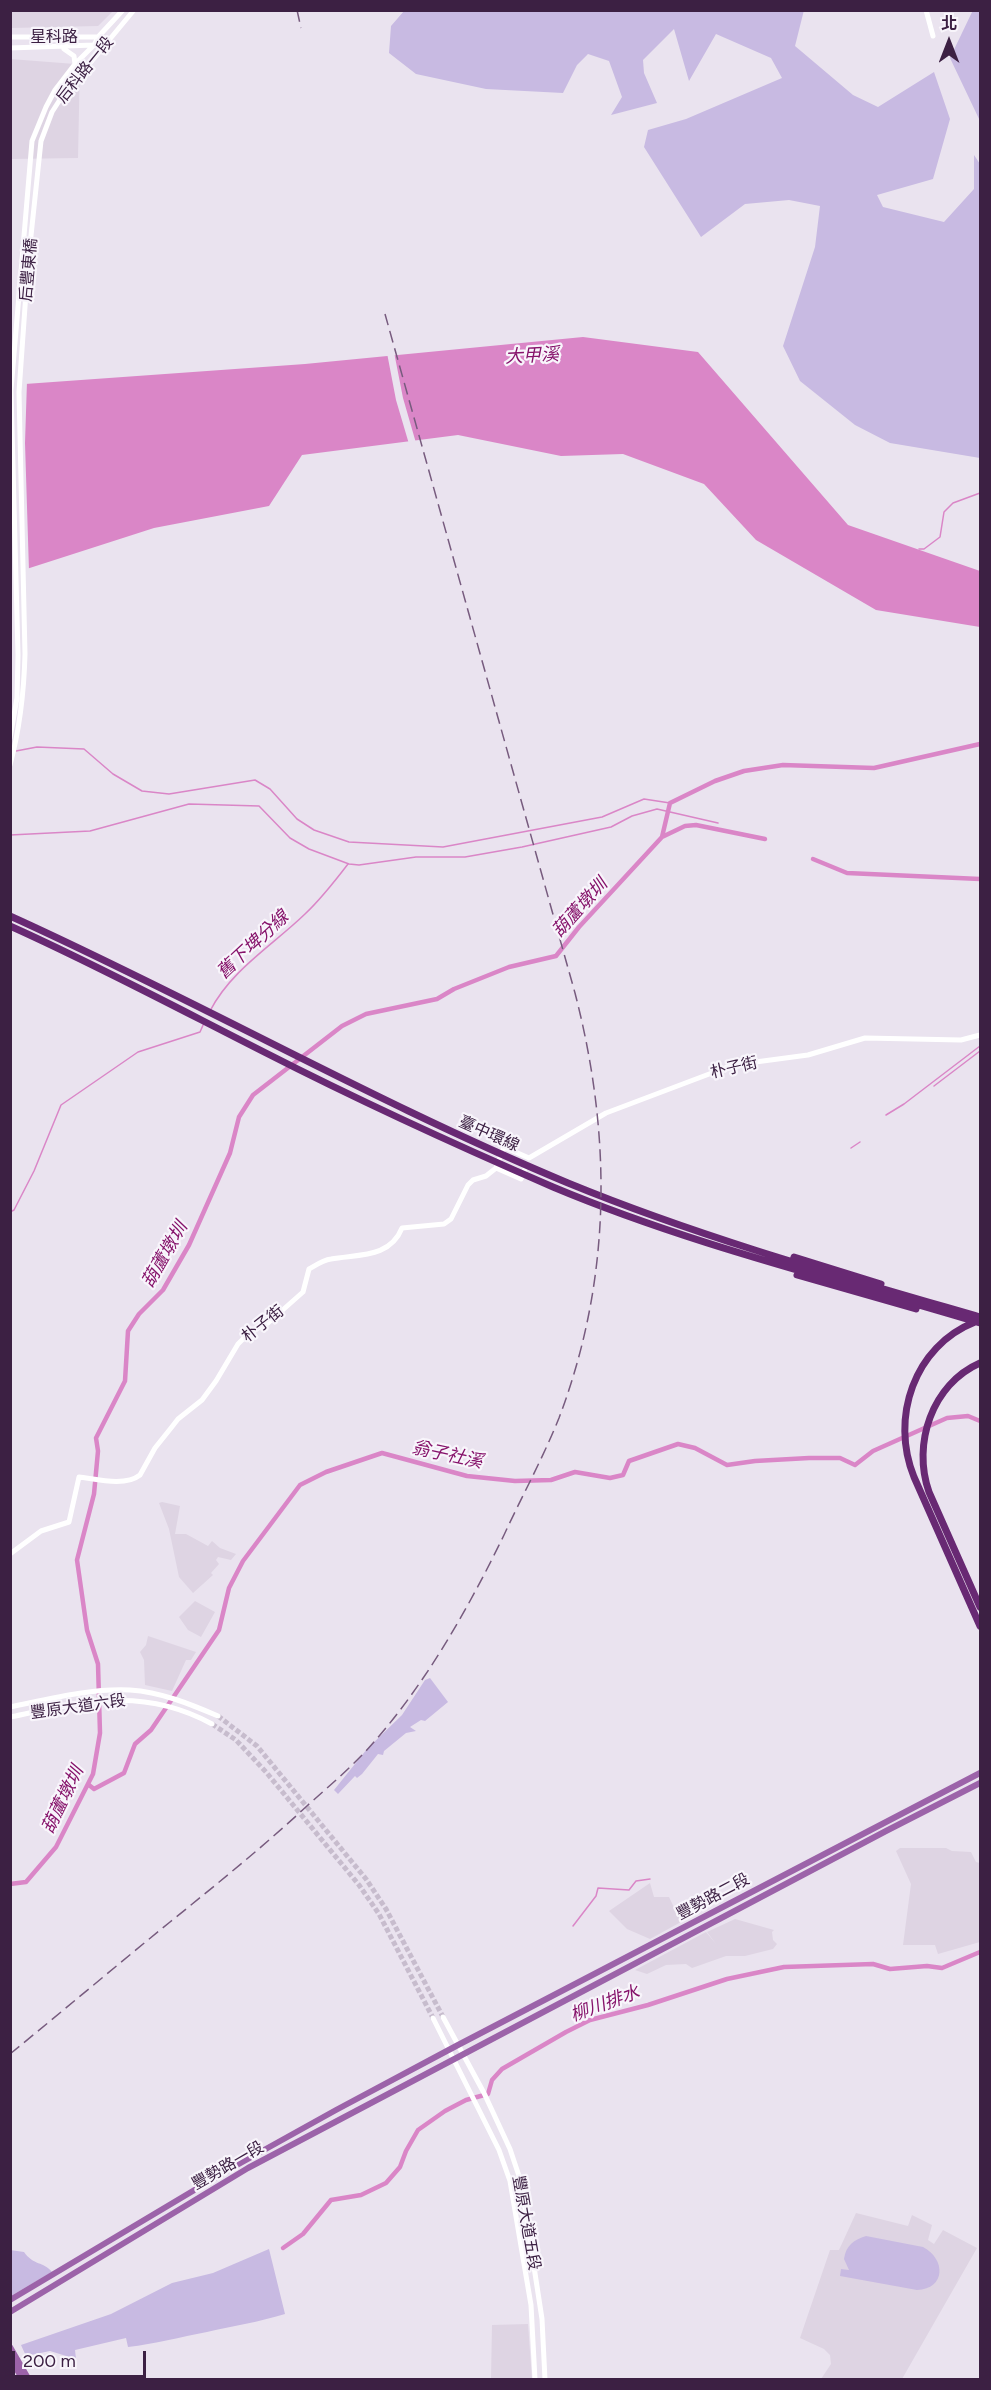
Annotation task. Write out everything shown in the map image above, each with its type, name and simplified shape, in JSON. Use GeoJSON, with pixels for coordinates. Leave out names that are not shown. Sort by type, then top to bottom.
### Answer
{"type":"FeatureCollection","features":[{"type":"Feature","properties":{"kind":"highway","name":"臺中環線"},"geometry":{"type":"LineString","coordinates":[[10,916],[92,953],[435,1125],[571,1184],[722,1239],[980,1322]]}},
{"type":"Feature","properties":{"kind":"highway","name":"臺中環線"},"geometry":{"type":"LineString","coordinates":[[10,926],[148,992],[312,1076],[471,1151],[610,1209],[803,1272],[980,1322]]}},
{"type":"Feature","properties":{"kind":"highway"},"geometry":{"type":"LineString","coordinates":[[979,1623],[908,1462],[905,1435],[909,1393],[924,1365],[959,1330],[980,1322]]}},
{"type":"Feature","properties":{"kind":"highway"},"geometry":{"type":"LineString","coordinates":[[981,1363],[961,1374],[936,1405],[923,1437],[922,1464],[923,1476],[929,1492],[981,1607]]}},
{"type":"Feature","properties":{"kind":"main road","name":"豐勢路二段"},"geometry":{"type":"LineString","coordinates":[[458,2044],[981,1773]]}},
{"type":"Feature","properties":{"kind":"main road","name":"豐勢路二段"},"geometry":{"type":"LineString","coordinates":[[464,2054],[886,1830],[981,1783]]}},
{"type":"Feature","properties":{"kind":"main road","name":"豐勢路一段"},"geometry":{"type":"LineString","coordinates":[[10,2300],[228,2170],[458,2044]]}},
{"type":"Feature","properties":{"kind":"main road","name":"豐勢路一段"},"geometry":{"type":"LineString","coordinates":[[10,2312],[248,2168],[464,2054]]}},
{"type":"Feature","properties":{"kind":"main road"},"geometry":{"type":"LineString","coordinates":[[10,2347],[29,2379]]}},
{"type":"Feature","properties":{"kind":"main road"},"geometry":{"type":"LineString","coordinates":[[10,2358],[23,2379]]}},
{"type":"Feature","properties":{"kind":"street","name":"后科路一段"},"geometry":{"type":"LineString","coordinates":[[28,204],[32,141],[46,107],[75,64],[123,10]]}},
{"type":"Feature","properties":{"kind":"street","name":"后科路一段"},"geometry":{"type":"LineString","coordinates":[[36,205],[41,141],[52,112],[64,93],[134,10]]}},
{"type":"Feature","properties":{"kind":"street"},"geometry":{"type":"LineString","coordinates":[[926,10],[933,36]]}},
{"type":"Feature","properties":{"kind":"street","name":"星科路"},"geometry":{"type":"LineString","coordinates":[[10,37],[98,37]]}},
{"type":"Feature","properties":{"kind":"street","name":"星科路"},"geometry":{"type":"LineString","coordinates":[[10,48],[94,45],[108,41]]}},
{"type":"Feature","properties":{"kind":"street"},"geometry":{"type":"LineString","coordinates":[[59,47],[68,50],[74,56],[75,64]]}},
{"type":"Feature","properties":{"kind":"street","name":"后豐東橋"},"geometry":{"type":"LineString","coordinates":[[10,765],[18,732],[24,683],[19,392],[28,204]]}},
{"type":"Feature","properties":{"kind":"street","name":"后豐東橋"},"geometry":{"type":"LineString","coordinates":[[10,738],[17,698],[18,655],[11,390],[27,242],[36,205]]}},
{"type":"Feature","properties":{"kind":"street","name":"朴子街"},"geometry":{"type":"LineString","coordinates":[[529,1158],[606,1113],[733,1065],[808,1055],[870,1037],[954,1040],[981,1032]]}},
{"type":"Feature","properties":{"kind":"street"},"geometry":{"type":"LineString","coordinates":[[504,1147],[529,1158],[521,1179],[496,1168],[504,1147]]}},
{"type":"Feature","properties":{"kind":"street","name":"朴子街"},"geometry":{"type":"LineString","coordinates":[[10,1554],[41,1531],[69,1522],[79,1477],[98,1480],[127,1480],[140,1475],[154,1448],[178,1419],[202,1400],[238,1344],[250,1332],[268,1323],[303,1292],[309,1269],[329,1259],[376,1252],[387,1248],[395,1242],[402,1228],[444,1224],[451,1219],[468,1185],[496,1168]]}},
{"type":"Feature","properties":{"kind":"street","name":"豐原大道六段"},"geometry":{"type":"LineString","coordinates":[[10,1707],[107,1690],[130,1690],[170,1697],[218,1716]]}},
{"type":"Feature","properties":{"kind":"street","name":"豐原大道六段"},"geometry":{"type":"LineString","coordinates":[[10,1717],[108,1700],[136,1699],[163,1704],[212,1724]]}},
{"type":"Feature","properties":{"kind":"street"},"geometry":{"type":"LineString","coordinates":[[443,2017],[458,2044]]}},
{"type":"Feature","properties":{"kind":"street"},"geometry":{"type":"LineString","coordinates":[[433,2018],[449,2049]]}},
{"type":"Feature","properties":{"kind":"street","name":"豐原大道五段"},"geometry":{"type":"LineString","coordinates":[[458,2044],[510,2149],[521,2182],[542,2319],[545,2379]]}},
{"type":"Feature","properties":{"kind":"street","name":"豐原大道五段"},"geometry":{"type":"LineString","coordinates":[[449,2049],[499,2150],[510,2181],[531,2305],[535,2379]]}},
{"type":"Feature","properties":{"kind":"shaded area"},"geometry":{"type":"Polygon","coordinates":[[[804,10],[795,46],[853,95],[878,107],[934,72],[950,119],[933,179],[877,195],[883,207],[944,222],[974,189],[974,155],[980,164],[980,458],[890,443],[855,425],[800,381],[783,346],[815,247],[820,206],[789,200],[745,204],[701,237],[644,147],[648,130],[686,119],[782,78],[771,58],[716,34],[689,81],[674,29],[643,60],[644,73],[657,103],[611,115],[622,97],[609,61],[588,54],[577,65],[563,93],[486,89],[416,74],[389,53],[391,26],[404,11],[804,10]]]}},
{"type":"Feature","properties":{"kind":"shaded area"},"geometry":{"type":"Polygon","coordinates":[[[973,10],[980,11],[980,121],[950,58],[973,10]]]}},
{"type":"Feature","properties":{"kind":"shaded area"},"geometry":{"type":"Polygon","coordinates":[[[10,11],[113,11],[98,26],[11,28],[10,11]]]}},
{"type":"Feature","properties":{"kind":"shaded area"},"geometry":{"type":"Polygon","coordinates":[[[10,59],[75,64],[80,61],[78,158],[11,159],[10,59]]]}},
{"type":"Feature","properties":{"kind":"shaded area"},"geometry":{"type":"Polygon","coordinates":[[[159,1503],[180,1506],[175,1534],[186,1534],[208,1546],[212,1541],[220,1548],[236,1554],[231,1560],[218,1557],[216,1560],[219,1564],[211,1573],[213,1575],[193,1593],[179,1577],[169,1529],[159,1503]]]}},
{"type":"Feature","properties":{"kind":"shaded area"},"geometry":{"type":"Polygon","coordinates":[[[195,1601],[215,1612],[201,1637],[188,1630],[179,1617],[195,1601]]]}},
{"type":"Feature","properties":{"kind":"shaded area"},"geometry":{"type":"Polygon","coordinates":[[[148,1636],[196,1652],[191,1660],[186,1660],[172,1691],[145,1685],[144,1660],[140,1652],[146,1645],[148,1636]]]}},
{"type":"Feature","properties":{"kind":"shaded area"},"geometry":{"type":"Polygon","coordinates":[[[430,1678],[448,1702],[425,1721],[421,1720],[410,1727],[416,1731],[406,1733],[384,1751],[383,1755],[378,1754],[362,1774],[357,1778],[355,1776],[338,1794],[334,1790],[367,1749],[402,1715],[425,1680],[430,1678]]]}},
{"type":"Feature","properties":{"kind":"shaded area"},"geometry":{"type":"Polygon","coordinates":[[[900,1848],[946,1848],[952,1851],[971,1852],[976,1862],[980,1863],[980,1942],[938,1954],[935,1945],[903,1945],[911,1884],[896,1851],[900,1848]]]}},
{"type":"Feature","properties":{"kind":"shaded area"},"geometry":{"type":"Polygon","coordinates":[[[650,1883],[654,1897],[669,1897],[681,1922],[650,1939],[627,1929],[609,1911],[650,1883]]]}},
{"type":"Feature","properties":{"kind":"shaded area"},"geometry":{"type":"Polygon","coordinates":[[[735,1919],[774,1930],[773,1940],[777,1944],[773,1949],[745,1956],[726,1956],[692,1968],[686,1964],[666,1965],[647,1974],[635,1970],[706,1932],[716,1944],[707,1932],[735,1919]]]}},
{"type":"Feature","properties":{"kind":"shaded area"},"geometry":{"type":"Polygon","coordinates":[[[856,2213],[908,2226],[912,2215],[932,2225],[928,2240],[934,2244],[943,2230],[977,2248],[902,2379],[821,2379],[831,2364],[830,2355],[824,2349],[800,2338],[830,2250],[839,2250],[856,2213]]]}},
{"type":"Feature","properties":{"kind":"shaded area"},"geometry":{"type":"Polygon","coordinates":[[[866,2236],[923,2247],[936,2259],[940,2273],[938,2279],[933,2285],[917,2290],[840,2276],[841,2269],[849,2270],[844,2259],[849,2247],[854,2241],[866,2236]]]}},
{"type":"Feature","properties":{"kind":"shaded area"},"geometry":{"type":"Polygon","coordinates":[[[269,2249],[285,2314],[138,2346],[128,2347],[126,2338],[75,2350],[76,2359],[50,2351],[26,2356],[21,2345],[111,2314],[172,2283],[213,2273],[269,2249]]]}},
{"type":"Feature","properties":{"kind":"shaded area"},"geometry":{"type":"Polygon","coordinates":[[[10,2250],[24,2252],[52,2272],[11,2296],[10,2250]]]}},
{"type":"Feature","properties":{"kind":"shaded area"},"geometry":{"type":"Polygon","coordinates":[[[528,2324],[532,2379],[491,2379],[492,2325],[528,2324]]]}},
{"type":"Feature","properties":{"kind":"water","name":"大甲溪"},"geometry":{"type":"Polygon","coordinates":[[[583,337],[698,352],[848,525],[980,571],[980,627],[876,610],[756,540],[704,484],[623,454],[561,456],[458,435],[302,455],[269,506],[154,528],[11,574],[11,385],[305,364],[583,337]]]}},
{"type":"Feature","properties":{"kind":"pier"},"geometry":{"type":"Polygon","coordinates":[[[394,352],[403,398],[416,443],[409,444],[396,400],[387,353],[394,352]]]}},
{"type":"Feature","properties":{"kind":"pier"},"geometry":{"type":"Polygon","coordinates":[[[27,381],[25,443],[29,571],[10,577],[10,382],[27,381]]]}},
{"type":"Feature","properties":{"kind":"waterway"},"geometry":{"type":"LineString","coordinates":[[919,549],[924,549],[940,537],[944,512],[953,503],[980,493]]}},
{"type":"Feature","properties":{"kind":"waterway"},"geometry":{"type":"LineString","coordinates":[[662,837],[670,803],[715,781],[744,771],[783,765],[874,768],[980,744]]}},
{"type":"Feature","properties":{"kind":"waterway"},"geometry":{"type":"LineString","coordinates":[[16,751],[37,747],[84,749],[113,774],[142,791],[169,794],[255,780],[270,789],[297,819],[314,830],[349,842],[443,847],[602,817],[644,799],[670,803]]}},
{"type":"Feature","properties":{"kind":"waterway"},"geometry":{"type":"LineString","coordinates":[[10,835],[90,831],[189,804],[259,806],[290,838],[309,849],[349,864],[359,865],[416,857],[465,857],[522,847],[611,827],[632,816],[657,809],[718,823]]}},
{"type":"Feature","properties":{"kind":"waterway","name":"葫蘆墩圳"},"geometry":{"type":"LineString","coordinates":[[10,1884],[26,1882],[56,1847],[93,1774],[100,1733],[98,1664],[87,1630],[77,1560],[94,1494],[98,1451],[96,1438],[125,1381],[128,1331],[139,1314],[163,1290],[189,1245],[230,1153],[239,1117],[253,1095],[342,1026],[366,1014],[437,999],[454,989],[509,967],[556,956],[579,927],[662,837],[685,826],[696,825],[765,839]]}},
{"type":"Feature","properties":{"kind":"waterway"},"geometry":{"type":"LineString","coordinates":[[813,859],[847,873],[980,879]]}},
{"type":"Feature","properties":{"kind":"waterway","name":"舊下埤分線"},"geometry":{"type":"LineString","coordinates":[[210,1011],[219,996],[241,970],[311,908],[348,864]]}},
{"type":"Feature","properties":{"kind":"waterway","name":"舊下埤分線"},"geometry":{"type":"LineString","coordinates":[[10,1212],[14,1210],[34,1171],[61,1105],[138,1052],[200,1032],[204,1023]]}},
{"type":"Feature","properties":{"kind":"waterway"},"geometry":{"type":"LineString","coordinates":[[886,1115],[980,1046]]}},
{"type":"Feature","properties":{"kind":"waterway"},"geometry":{"type":"LineString","coordinates":[[934,1086],[980,1051]]}},
{"type":"Feature","properties":{"kind":"waterway"},"geometry":{"type":"LineString","coordinates":[[851,1148],[860,1142]]}},
{"type":"Feature","properties":{"kind":"waterway","name":"翁子社溪"},"geometry":{"type":"LineString","coordinates":[[89,1785],[94,1789],[124,1773],[135,1744],[151,1730],[219,1630],[229,1588],[243,1561],[300,1485],[326,1472],[382,1453],[467,1476],[515,1481],[551,1480],[575,1472],[610,1478],[623,1475],[629,1461],[678,1444],[695,1448],[727,1465],[809,1458],[840,1458],[855,1465],[873,1451],[947,1418],[968,1416],[980,1421]]}},
{"type":"Feature","properties":{"kind":"waterway"},"geometry":{"type":"LineString","coordinates":[[573,1926],[596,1896],[598,1888],[629,1890],[636,1881],[650,1879]]}},
{"type":"Feature","properties":{"kind":"waterway","name":"柳川排水"},"geometry":{"type":"LineString","coordinates":[[283,2248],[303,2234],[331,2200],[361,2195],[386,2183],[400,2167],[418,2130],[445,2111],[466,2100],[488,2094],[492,2080],[502,2069],[590,2020],[648,2005],[727,1979],[784,1967],[873,1964],[890,1969],[927,1966],[942,1968],[980,1952]]}},
{"type":"Feature","properties":{"kind":"tunnel"},"geometry":{"type":"LineString","coordinates":[[218,1716],[257,1746],[366,1879],[386,1909],[443,2017]]}},
{"type":"Feature","properties":{"kind":"tunnel"},"geometry":{"type":"LineString","coordinates":[[212,1724],[236,1740],[266,1772],[359,1885],[379,1914],[433,2018]]}},
{"type":"Feature","properties":{"kind":"railway"},"geometry":{"type":"LineString","coordinates":[[297,10],[301,28]]}},
{"type":"Feature","properties":{"kind":"railway"},"geometry":{"type":"LineString","coordinates":[[10,2054],[274,1835],[351,1766],[386,1728],[425,1676],[475,1592],[504,1535],[559,1418],[589,1313],[597,1260],[601,1207],[596,1100],[587,1047],[575,993],[385,314]]}}]}
